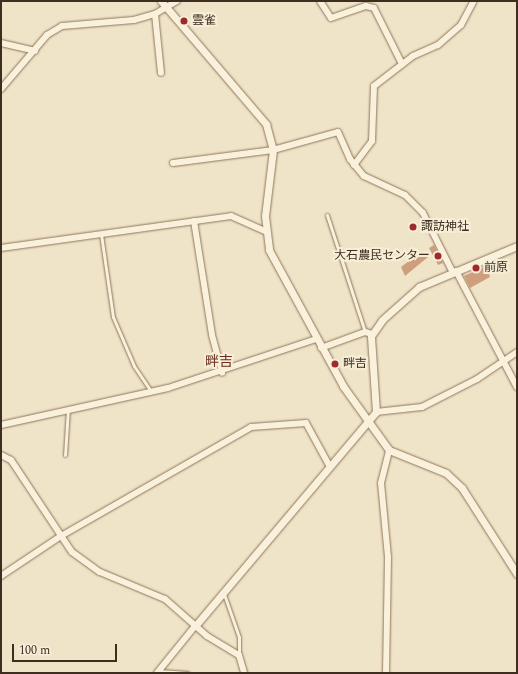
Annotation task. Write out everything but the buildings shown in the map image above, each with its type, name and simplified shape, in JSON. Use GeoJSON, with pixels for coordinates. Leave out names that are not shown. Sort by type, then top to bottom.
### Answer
{"type":"FeatureCollection","features":[{"type":"Feature","properties":{"kind":"street"},"geometry":{"type":"LineString","coordinates":[[1,89],[47,35],[62,26],[118,22],[155,14],[164,4],[177,1]]}},
{"type":"Feature","properties":{"kind":"street"},"geometry":{"type":"LineString","coordinates":[[320,1],[331,18],[366,6],[374,8],[402,64]]}},
{"type":"Feature","properties":{"kind":"street"},"geometry":{"type":"LineString","coordinates":[[354,165],[372,141],[374,86],[402,64],[438,45],[461,24],[475,1]]}},
{"type":"Feature","properties":{"kind":"street"},"geometry":{"type":"LineString","coordinates":[[164,4],[261,117],[271,135],[273,150],[265,231],[276,268],[347,393],[368,419],[389,450],[446,473],[455,481],[517,574]]}},
{"type":"Feature","properties":{"kind":"street"},"geometry":{"type":"LineString","coordinates":[[155,14],[161,73]]}},
{"type":"Feature","properties":{"kind":"street"},"geometry":{"type":"LineString","coordinates":[[1,43],[34,51]]}},
{"type":"Feature","properties":{"kind":"street"},"geometry":{"type":"LineString","coordinates":[[173,163],[273,150],[338,132],[354,165],[364,176],[413,200],[431,225],[454,272],[517,387]]}},
{"type":"Feature","properties":{"kind":"street"},"geometry":{"type":"LineString","coordinates":[[1,248],[231,216],[265,231]]}},
{"type":"Feature","properties":{"kind":"street"},"geometry":{"type":"LineString","coordinates":[[194,221],[212,335],[222,373]]}},
{"type":"Feature","properties":{"kind":"street"},"geometry":{"type":"LineString","coordinates":[[321,348],[369,333],[415,290],[517,246]]}},
{"type":"Feature","properties":{"kind":"street"},"geometry":{"type":"LineString","coordinates":[[369,333],[376,412]]}},
{"type":"Feature","properties":{"kind":"street"},"geometry":{"type":"LineString","coordinates":[[1,425],[68,408],[152,392],[222,373],[316,339]]}},
{"type":"Feature","properties":{"kind":"street"},"geometry":{"type":"LineString","coordinates":[[158,672],[368,419],[376,412],[422,407],[477,380],[502,361],[517,352]]}},
{"type":"Feature","properties":{"kind":"street"},"geometry":{"type":"LineString","coordinates":[[1,576],[61,536],[251,427],[306,423],[329,465]]}},
{"type":"Feature","properties":{"kind":"street"},"geometry":{"type":"LineString","coordinates":[[386,673],[388,557],[382,483],[389,450]]}},
{"type":"Feature","properties":{"kind":"street"},"geometry":{"type":"LineString","coordinates":[[1,455],[12,460],[72,552],[100,572],[166,599],[195,626],[239,655],[244,673]]}},
{"type":"Feature","properties":{"kind":"lane"},"geometry":{"type":"LineString","coordinates":[[327,215],[369,333]]}},
{"type":"Feature","properties":{"kind":"lane"},"geometry":{"type":"LineString","coordinates":[[101,234],[113,317],[134,366],[152,392]]}},
{"type":"Feature","properties":{"kind":"lane"},"geometry":{"type":"LineString","coordinates":[[65,455],[68,408]]}},
{"type":"Feature","properties":{"kind":"lane"},"geometry":{"type":"LineString","coordinates":[[223,592],[239,637],[239,655]]}},
{"type":"Feature","properties":{"kind":"lane"},"geometry":{"type":"LineString","coordinates":[[158,672],[188,673]]}},
{"type":"Feature","properties":{"kind":"place","name":"雲雀"},"geometry":{"type":"Point","coordinates":[184,21]}},
{"type":"Feature","properties":{"kind":"place","name":"諏訪神社"},"geometry":{"type":"Point","coordinates":[413,227]}},
{"type":"Feature","properties":{"kind":"place","name":"大石農民センター"},"geometry":{"type":"Point","coordinates":[438,256]}},
{"type":"Feature","properties":{"kind":"place","name":"前原"},"geometry":{"type":"Point","coordinates":[476,268]}},
{"type":"Feature","properties":{"kind":"place","name":"畔吉"},"geometry":{"type":"Point","coordinates":[335,364]}},
{"type":"Feature","properties":{"kind":"district","name":"畔吉"},"geometry":{"type":"Point","coordinates":[219,362]}}]}
